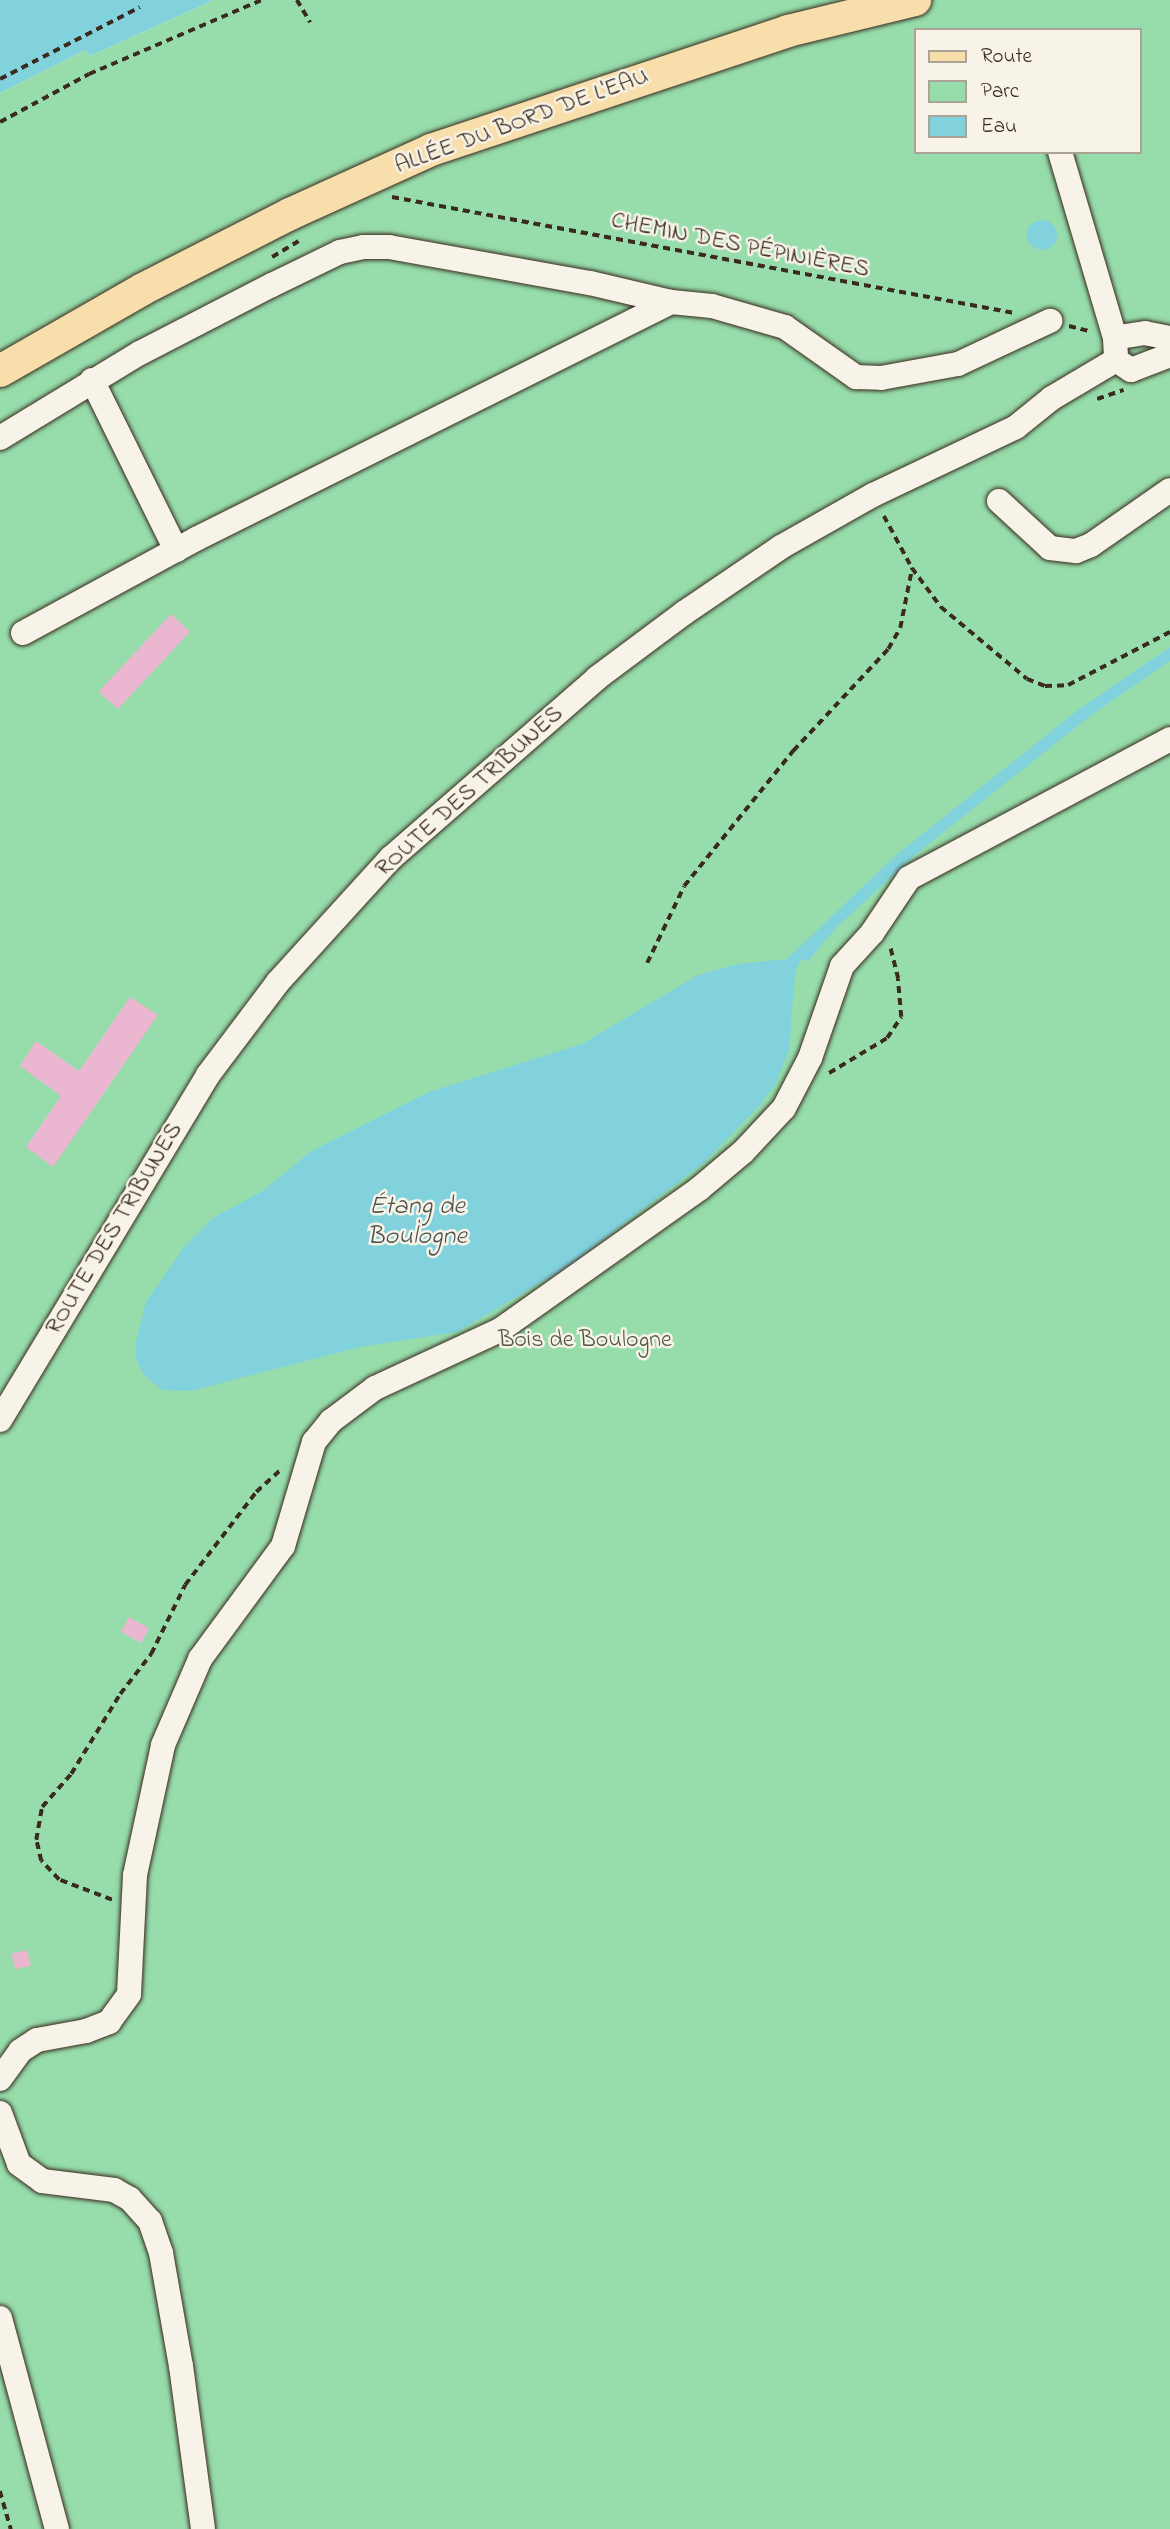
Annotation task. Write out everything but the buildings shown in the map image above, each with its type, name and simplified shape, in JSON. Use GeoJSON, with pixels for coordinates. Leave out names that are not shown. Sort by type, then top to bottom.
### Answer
{"type":"FeatureCollection","features":[{"type":"Feature","properties":{"kind":"main road","name":"ALLÉE DU BORD DE L'EAU"},"geometry":{"type":"LineString","coordinates":[[0,371],[143,289],[431,150],[553,107],[788,32],[915,0]]}},
{"type":"Feature","properties":{"kind":"lane"},"geometry":{"type":"LineString","coordinates":[[1061,154],[1115,349],[1131,370],[1170,355]]}},
{"type":"Feature","properties":{"kind":"lane"},"geometry":{"type":"LineString","coordinates":[[0,438],[92,380],[272,285],[340,252],[363,247],[389,247],[566,278],[671,302],[712,306],[785,327],[856,377],[881,378],[958,364],[1050,321]]}},
{"type":"Feature","properties":{"kind":"lane"},"geometry":{"type":"LineString","coordinates":[[23,633],[176,550],[671,302]]}},
{"type":"Feature","properties":{"kind":"lane","name":"ROUTE DES TRIBUNES"},"geometry":{"type":"LineString","coordinates":[[1,1414],[208,1075],[278,982],[391,858],[597,678],[780,547],[873,495],[1016,427],[1115,349],[1145,333],[1170,338]]}},
{"type":"Feature","properties":{"kind":"lane"},"geometry":{"type":"LineString","coordinates":[[92,380],[176,550]]}},
{"type":"Feature","properties":{"kind":"lane"},"geometry":{"type":"LineString","coordinates":[[999,501],[1050,548],[1076,551],[1091,545],[1170,490]]}},
{"type":"Feature","properties":{"kind":"lane"},"geometry":{"type":"LineString","coordinates":[[0,2079],[20,2051],[37,2040],[86,2031],[114,2015],[131,1983],[134,1905],[145,1819],[171,1724],[200,1659],[283,1546],[314,1442],[331,1421],[376,1388],[500,1330],[699,1189],[743,1152],[784,1108],[796,1086],[842,965],[882,918],[909,878],[1170,739]]}},
{"type":"Feature","properties":{"kind":"lane"},"geometry":{"type":"LineString","coordinates":[[0,2113],[19,2164],[42,2181],[114,2190],[130,2199],[150,2221],[161,2253],[181,2366],[203,2529]]}},
{"type":"Feature","properties":{"kind":"lane"},"geometry":{"type":"LineString","coordinates":[[0,2318],[57,2529]]}},
{"type":"Feature","properties":{"kind":"path"},"geometry":{"type":"LineString","coordinates":[[0,122],[89,74],[262,0]]}},
{"type":"Feature","properties":{"kind":"path"},"geometry":{"type":"LineString","coordinates":[[297,0],[310,22]]}},
{"type":"Feature","properties":{"kind":"path"},"geometry":{"type":"LineString","coordinates":[[0,79],[140,7]]}},
{"type":"Feature","properties":{"kind":"path","name":"CHEMIN DES PÉPINIÈRES"},"geometry":{"type":"LineString","coordinates":[[362,182],[374,194],[1050,321],[1115,349]]}},
{"type":"Feature","properties":{"kind":"path"},"geometry":{"type":"LineString","coordinates":[[873,495],[912,568],[941,607],[1027,679],[1045,686],[1068,685],[1170,632]]}},
{"type":"Feature","properties":{"kind":"path"},"geometry":{"type":"LineString","coordinates":[[647,962],[684,886],[793,751],[888,649],[900,628],[912,568]]}},
{"type":"Feature","properties":{"kind":"path"},"geometry":{"type":"LineString","coordinates":[[796,1086],[849,1064],[887,1038],[901,1017],[898,979],[882,918]]}},
{"type":"Feature","properties":{"kind":"path"},"geometry":{"type":"LineString","coordinates":[[134,1905],[91,1895],[59,1880],[41,1861],[36,1840],[42,1807],[71,1774],[120,1694],[151,1654],[185,1586],[216,1544],[256,1492],[314,1442]]}},
{"type":"Feature","properties":{"kind":"path"},"geometry":{"type":"LineString","coordinates":[[0,2491],[11,2529]]}},
{"type":"Feature","properties":{"kind":"green space","name":"Bois de Boulogne"},"geometry":{"type":"Polygon","coordinates":[[[214,0],[1170,0],[1170,2529],[0,2529],[0,93],[85,50],[90,56],[214,0]]]}},
{"type":"Feature","properties":{"kind":"water"},"geometry":{"type":"Polygon","coordinates":[[[0,0],[214,0],[90,56],[85,50],[0,93],[0,0]]]}},
{"type":"Feature","properties":{"kind":"water"},"geometry":{"type":"Polygon","coordinates":[[[1042,220],[1053,224],[1057,235],[1053,246],[1042,250],[1031,246],[1027,235],[1031,224],[1042,220]]]}},
{"type":"Feature","properties":{"kind":"water","name":"Étang de Boulogne"},"geometry":{"type":"Polygon","coordinates":[[[1170,647],[1170,661],[1093,714],[916,854],[836,928],[808,961],[800,960],[795,973],[789,1050],[775,1085],[760,1105],[705,1162],[564,1269],[457,1332],[360,1347],[191,1391],[162,1390],[143,1374],[136,1358],[136,1342],[146,1302],[185,1246],[213,1218],[263,1191],[310,1152],[429,1092],[582,1044],[698,975],[738,964],[787,959],[895,856],[1078,710],[1170,647]]]}}]}
